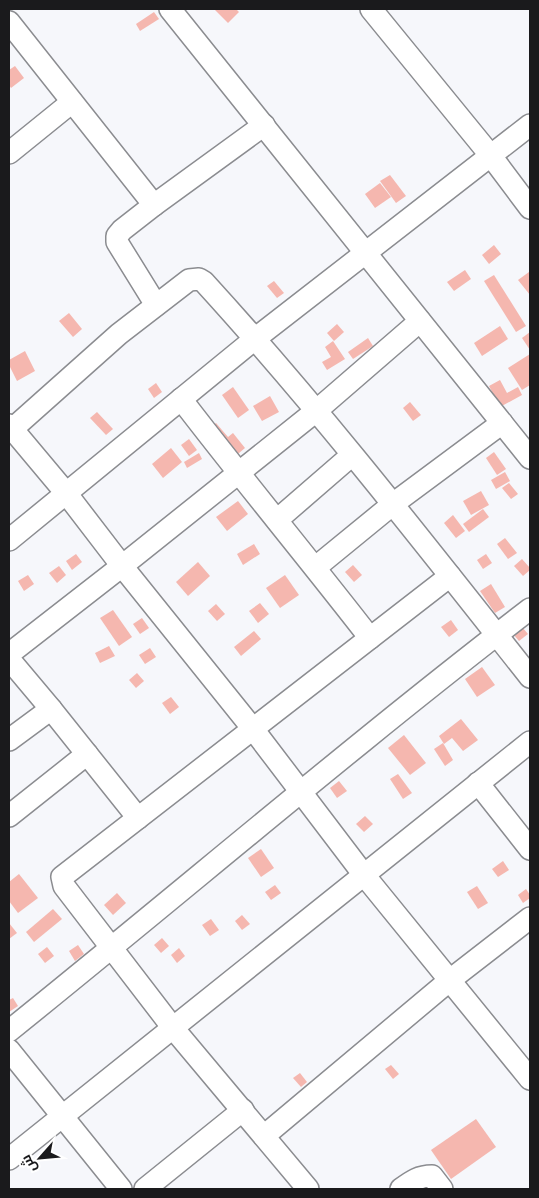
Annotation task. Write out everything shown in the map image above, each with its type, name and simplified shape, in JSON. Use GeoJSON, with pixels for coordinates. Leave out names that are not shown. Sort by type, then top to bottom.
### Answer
{"type":"FeatureCollection","features":[{"type":"Feature","properties":{"kind":"street"},"geometry":{"type":"LineString","coordinates":[[170,9],[530,458]]}},
{"type":"Feature","properties":{"kind":"street"},"geometry":{"type":"LineString","coordinates":[[371,9],[491,156],[530,208]]}},
{"type":"Feature","properties":{"kind":"street"},"geometry":{"type":"LineString","coordinates":[[9,22],[154,205]]}},
{"type":"Feature","properties":{"kind":"street"},"geometry":{"type":"LineString","coordinates":[[9,153],[72,102]]}},
{"type":"Feature","properties":{"kind":"street"},"geometry":{"type":"LineString","coordinates":[[9,540],[256,338],[530,125]]}},
{"type":"Feature","properties":{"kind":"street"},"geometry":{"type":"LineString","coordinates":[[156,305],[116,236],[154,205],[264,126]]}},
{"type":"Feature","properties":{"kind":"street"},"geometry":{"type":"LineString","coordinates":[[530,677],[393,504],[256,338],[204,282],[199,279],[190,280],[119,334],[10,429],[66,493],[253,729],[364,875],[530,1079]]}},
{"type":"Feature","properties":{"kind":"street"},"geometry":{"type":"LineString","coordinates":[[9,654],[239,474],[316,411],[420,321]]}},
{"type":"Feature","properties":{"kind":"street"},"geometry":{"type":"LineString","coordinates":[[181,399],[239,474],[316,567],[370,638]]}},
{"type":"Feature","properties":{"kind":"street"},"geometry":{"type":"LineString","coordinates":[[316,567],[393,504],[502,423]]}},
{"type":"Feature","properties":{"kind":"street"},"geometry":{"type":"LineString","coordinates":[[277,520],[352,455]]}},
{"type":"Feature","properties":{"kind":"street"},"geometry":{"type":"LineString","coordinates":[[308,1189],[173,1028],[64,886],[62,877],[450,576]]}},
{"type":"Feature","properties":{"kind":"street"},"geometry":{"type":"LineString","coordinates":[[9,1031],[112,949],[300,791],[530,609]]}},
{"type":"Feature","properties":{"kind":"street"},"geometry":{"type":"LineString","coordinates":[[9,659],[138,818]]}},
{"type":"Feature","properties":{"kind":"street"},"geometry":{"type":"LineString","coordinates":[[9,740],[51,709]]}},
{"type":"Feature","properties":{"kind":"street"},"geometry":{"type":"LineString","coordinates":[[9,1158],[530,742]]}},
{"type":"Feature","properties":{"kind":"street"},"geometry":{"type":"LineString","coordinates":[[9,816],[87,754]]}},
{"type":"Feature","properties":{"kind":"street"},"geometry":{"type":"LineString","coordinates":[[478,783],[530,849]]}},
{"type":"Feature","properties":{"kind":"street"},"geometry":{"type":"LineString","coordinates":[[264,1136],[450,980],[530,918]]}},
{"type":"Feature","properties":{"kind":"street"},"geometry":{"type":"LineString","coordinates":[[9,1050],[121,1189]]}},
{"type":"Feature","properties":{"kind":"street"},"geometry":{"type":"LineString","coordinates":[[145,1189],[242,1110]]}},
{"type":"Feature","properties":{"kind":"street"},"geometry":{"type":"LineString","coordinates":[[401,1189],[422,1176],[432,1176],[442,1189]]}},
{"type":"Feature","properties":{"kind":"building"},"geometry":{"type":"Polygon","coordinates":[[[214,9],[236,9],[239,12],[228,23],[214,9]]]}},
{"type":"Feature","properties":{"kind":"building"},"geometry":{"type":"Polygon","coordinates":[[[154,12],[159,19],[140,31],[136,24],[154,12]]]}},
{"type":"Feature","properties":{"kind":"building"},"geometry":{"type":"Polygon","coordinates":[[[15,66],[24,78],[11,88],[9,85],[9,70],[15,66]]]}},
{"type":"Feature","properties":{"kind":"building"},"geometry":{"type":"Polygon","coordinates":[[[390,175],[406,196],[396,203],[380,181],[390,175]]]}},
{"type":"Feature","properties":{"kind":"building"},"geometry":{"type":"Polygon","coordinates":[[[380,183],[391,197],[375,208],[365,194],[380,183]]]}},
{"type":"Feature","properties":{"kind":"building"},"geometry":{"type":"Polygon","coordinates":[[[494,245],[501,254],[489,264],[482,255],[494,245]]]}},
{"type":"Feature","properties":{"kind":"building"},"geometry":{"type":"Polygon","coordinates":[[[465,270],[471,279],[454,291],[447,282],[465,270]]]}},
{"type":"Feature","properties":{"kind":"building"},"geometry":{"type":"Polygon","coordinates":[[[529,272],[530,274],[530,295],[518,280],[529,272]]]}},
{"type":"Feature","properties":{"kind":"building"},"geometry":{"type":"Polygon","coordinates":[[[494,275],[526,326],[516,332],[484,281],[494,275]]]}},
{"type":"Feature","properties":{"kind":"building"},"geometry":{"type":"Polygon","coordinates":[[[274,281],[284,293],[277,298],[267,286],[274,281]]]}},
{"type":"Feature","properties":{"kind":"building"},"geometry":{"type":"Polygon","coordinates":[[[69,313],[82,329],[73,337],[59,321],[69,313]]]}},
{"type":"Feature","properties":{"kind":"building"},"geometry":{"type":"Polygon","coordinates":[[[337,324],[344,332],[334,341],[327,333],[337,324]]]}},
{"type":"Feature","properties":{"kind":"building"},"geometry":{"type":"Polygon","coordinates":[[[500,326],[508,339],[482,356],[474,343],[500,326]]]}},
{"type":"Feature","properties":{"kind":"building"},"geometry":{"type":"Polygon","coordinates":[[[530,332],[530,350],[522,338],[530,332]]]}},
{"type":"Feature","properties":{"kind":"building"},"geometry":{"type":"Polygon","coordinates":[[[368,338],[373,346],[353,359],[348,352],[368,338]]]}},
{"type":"Feature","properties":{"kind":"building"},"geometry":{"type":"Polygon","coordinates":[[[333,341],[345,359],[327,370],[322,362],[331,357],[325,347],[333,341]]]}},
{"type":"Feature","properties":{"kind":"building"},"geometry":{"type":"Polygon","coordinates":[[[25,351],[35,371],[17,381],[9,365],[9,360],[25,351]]]}},
{"type":"Feature","properties":{"kind":"building"},"geometry":{"type":"Polygon","coordinates":[[[530,354],[530,385],[522,390],[508,368],[530,354]]]}},
{"type":"Feature","properties":{"kind":"building"},"geometry":{"type":"Polygon","coordinates":[[[500,380],[507,393],[518,387],[522,395],[500,407],[489,386],[500,380]]]}},
{"type":"Feature","properties":{"kind":"building"},"geometry":{"type":"Polygon","coordinates":[[[156,383],[162,392],[154,398],[148,389],[156,383]]]}},
{"type":"Feature","properties":{"kind":"building"},"geometry":{"type":"Polygon","coordinates":[[[233,387],[249,410],[238,418],[222,395],[233,387]]]}},
{"type":"Feature","properties":{"kind":"building"},"geometry":{"type":"Polygon","coordinates":[[[270,396],[279,412],[262,421],[253,406],[270,396]]]}},
{"type":"Feature","properties":{"kind":"building"},"geometry":{"type":"Polygon","coordinates":[[[410,402],[421,415],[413,421],[403,408],[410,402]]]}},
{"type":"Feature","properties":{"kind":"building"},"geometry":{"type":"Polygon","coordinates":[[[97,412],[113,429],[106,435],[90,418],[97,412]]]}},
{"type":"Feature","properties":{"kind":"building"},"geometry":{"type":"Polygon","coordinates":[[[216,423],[228,437],[233,433],[245,448],[227,463],[204,433],[216,423]]]}},
{"type":"Feature","properties":{"kind":"building"},"geometry":{"type":"Polygon","coordinates":[[[189,439],[197,450],[189,456],[181,445],[189,439]]]}},
{"type":"Feature","properties":{"kind":"building"},"geometry":{"type":"Polygon","coordinates":[[[171,448],[182,462],[163,478],[152,464],[171,448]]]}},
{"type":"Feature","properties":{"kind":"building"},"geometry":{"type":"Polygon","coordinates":[[[494,452],[506,469],[497,475],[486,458],[494,452]]]}},
{"type":"Feature","properties":{"kind":"building"},"geometry":{"type":"Polygon","coordinates":[[[199,453],[202,459],[187,468],[184,462],[199,453]]]}},
{"type":"Feature","properties":{"kind":"building"},"geometry":{"type":"Polygon","coordinates":[[[505,472],[510,481],[496,489],[491,480],[505,472]]]}},
{"type":"Feature","properties":{"kind":"building"},"geometry":{"type":"Polygon","coordinates":[[[509,483],[518,494],[511,499],[502,488],[509,483]]]}},
{"type":"Feature","properties":{"kind":"building"},"geometry":{"type":"Polygon","coordinates":[[[481,491],[489,505],[471,515],[463,501],[481,491]]]}},
{"type":"Feature","properties":{"kind":"building"},"geometry":{"type":"Polygon","coordinates":[[[238,501],[248,514],[227,531],[216,517],[238,501]]]}},
{"type":"Feature","properties":{"kind":"building"},"geometry":{"type":"Polygon","coordinates":[[[483,509],[489,517],[469,532],[463,524],[483,509]]]}},
{"type":"Feature","properties":{"kind":"building"},"geometry":{"type":"Polygon","coordinates":[[[453,515],[465,531],[456,538],[444,523],[453,515]]]}},
{"type":"Feature","properties":{"kind":"building"},"geometry":{"type":"Polygon","coordinates":[[[505,538],[517,553],[508,559],[497,544],[505,538]]]}},
{"type":"Feature","properties":{"kind":"building"},"geometry":{"type":"Polygon","coordinates":[[[254,544],[260,554],[243,565],[237,554],[254,544]]]}},
{"type":"Feature","properties":{"kind":"building"},"geometry":{"type":"Polygon","coordinates":[[[76,554],[82,562],[72,570],[66,561],[76,554]]]}},
{"type":"Feature","properties":{"kind":"building"},"geometry":{"type":"Polygon","coordinates":[[[486,554],[492,563],[483,569],[477,560],[486,554]]]}},
{"type":"Feature","properties":{"kind":"building"},"geometry":{"type":"Polygon","coordinates":[[[522,559],[530,568],[523,576],[514,566],[522,559]]]}},
{"type":"Feature","properties":{"kind":"building"},"geometry":{"type":"Polygon","coordinates":[[[198,562],[210,576],[188,596],[176,582],[198,562]]]}},
{"type":"Feature","properties":{"kind":"building"},"geometry":{"type":"Polygon","coordinates":[[[353,565],[362,575],[354,582],[345,572],[353,565]]]}},
{"type":"Feature","properties":{"kind":"building"},"geometry":{"type":"Polygon","coordinates":[[[59,566],[66,575],[57,583],[49,573],[59,566]]]}},
{"type":"Feature","properties":{"kind":"building"},"geometry":{"type":"Polygon","coordinates":[[[28,575],[34,584],[24,591],[18,581],[28,575]]]}},
{"type":"Feature","properties":{"kind":"building"},"geometry":{"type":"Polygon","coordinates":[[[285,575],[299,595],[280,608],[266,588],[285,575]]]}},
{"type":"Feature","properties":{"kind":"building"},"geometry":{"type":"Polygon","coordinates":[[[491,584],[505,607],[495,613],[480,591],[491,584]]]}},
{"type":"Feature","properties":{"kind":"building"},"geometry":{"type":"Polygon","coordinates":[[[260,603],[269,614],[258,623],[249,611],[260,603]]]}},
{"type":"Feature","properties":{"kind":"building"},"geometry":{"type":"Polygon","coordinates":[[[216,604],[225,614],[217,621],[208,611],[216,604]]]}},
{"type":"Feature","properties":{"kind":"building"},"geometry":{"type":"Polygon","coordinates":[[[113,610],[132,637],[119,646],[100,618],[113,610]]]}},
{"type":"Feature","properties":{"kind":"building"},"geometry":{"type":"Polygon","coordinates":[[[142,618],[149,628],[140,634],[133,624],[142,618]]]}},
{"type":"Feature","properties":{"kind":"building"},"geometry":{"type":"Polygon","coordinates":[[[451,620],[458,630],[449,637],[441,627],[451,620]]]}},
{"type":"Feature","properties":{"kind":"building"},"geometry":{"type":"Polygon","coordinates":[[[522,627],[528,634],[519,641],[513,634],[522,627]]]}},
{"type":"Feature","properties":{"kind":"building"},"geometry":{"type":"Polygon","coordinates":[[[254,631],[261,639],[241,656],[234,647],[254,631]]]}},
{"type":"Feature","properties":{"kind":"building"},"geometry":{"type":"Polygon","coordinates":[[[109,646],[115,656],[100,663],[95,653],[109,646]]]}},
{"type":"Feature","properties":{"kind":"building"},"geometry":{"type":"Polygon","coordinates":[[[150,648],[156,657],[145,664],[139,655],[150,648]]]}},
{"type":"Feature","properties":{"kind":"building"},"geometry":{"type":"Polygon","coordinates":[[[482,667],[495,685],[477,697],[465,679],[482,667]]]}},
{"type":"Feature","properties":{"kind":"building"},"geometry":{"type":"Polygon","coordinates":[[[137,673],[144,681],[136,688],[129,680],[137,673]]]}},
{"type":"Feature","properties":{"kind":"building"},"geometry":{"type":"Polygon","coordinates":[[[171,697],[179,707],[170,714],[162,703],[171,697]]]}},
{"type":"Feature","properties":{"kind":"building"},"geometry":{"type":"Polygon","coordinates":[[[461,719],[478,740],[463,751],[452,738],[444,744],[439,736],[461,719]]]}},
{"type":"Feature","properties":{"kind":"building"},"geometry":{"type":"Polygon","coordinates":[[[404,735],[426,763],[410,775],[388,748],[404,735]]]}},
{"type":"Feature","properties":{"kind":"building"},"geometry":{"type":"Polygon","coordinates":[[[443,743],[453,760],[445,766],[434,749],[443,743]]]}},
{"type":"Feature","properties":{"kind":"building"},"geometry":{"type":"Polygon","coordinates":[[[398,774],[412,793],[403,799],[390,779],[398,774]]]}},
{"type":"Feature","properties":{"kind":"building"},"geometry":{"type":"Polygon","coordinates":[[[339,781],[347,791],[337,798],[330,788],[339,781]]]}},
{"type":"Feature","properties":{"kind":"building"},"geometry":{"type":"Polygon","coordinates":[[[365,816],[373,824],[364,832],[356,824],[365,816]]]}},
{"type":"Feature","properties":{"kind":"building"},"geometry":{"type":"Polygon","coordinates":[[[261,849],[274,868],[261,877],[248,858],[261,849]]]}},
{"type":"Feature","properties":{"kind":"building"},"geometry":{"type":"Polygon","coordinates":[[[503,861],[509,870],[498,877],[492,869],[503,861]]]}},
{"type":"Feature","properties":{"kind":"building"},"geometry":{"type":"Polygon","coordinates":[[[19,874],[38,898],[18,913],[9,901],[9,882],[19,874]]]}},
{"type":"Feature","properties":{"kind":"building"},"geometry":{"type":"Polygon","coordinates":[[[275,885],[281,893],[271,900],[265,892],[275,885]]]}},
{"type":"Feature","properties":{"kind":"building"},"geometry":{"type":"Polygon","coordinates":[[[477,886],[488,903],[478,909],[467,892],[477,886]]]}},
{"type":"Feature","properties":{"kind":"building"},"geometry":{"type":"Polygon","coordinates":[[[526,889],[530,898],[523,903],[518,895],[526,889]]]}},
{"type":"Feature","properties":{"kind":"building"},"geometry":{"type":"Polygon","coordinates":[[[117,893],[126,903],[113,915],[104,905],[117,893]]]}},
{"type":"Feature","properties":{"kind":"building"},"geometry":{"type":"Polygon","coordinates":[[[53,909],[62,919],[34,942],[26,932],[53,909]]]}},
{"type":"Feature","properties":{"kind":"building"},"geometry":{"type":"Polygon","coordinates":[[[242,915],[250,924],[242,930],[235,921],[242,915]]]}},
{"type":"Feature","properties":{"kind":"building"},"geometry":{"type":"Polygon","coordinates":[[[211,919],[219,930],[210,936],[202,925],[211,919]]]}},
{"type":"Feature","properties":{"kind":"building"},"geometry":{"type":"Polygon","coordinates":[[[9,923],[17,933],[9,939],[9,923]]]}},
{"type":"Feature","properties":{"kind":"building"},"geometry":{"type":"Polygon","coordinates":[[[162,938],[169,946],[161,953],[154,945],[162,938]]]}},
{"type":"Feature","properties":{"kind":"building"},"geometry":{"type":"Polygon","coordinates":[[[78,945],[84,954],[75,961],[69,951],[78,945]]]}},
{"type":"Feature","properties":{"kind":"building"},"geometry":{"type":"Polygon","coordinates":[[[47,947],[54,956],[45,963],[38,954],[47,947]]]}},
{"type":"Feature","properties":{"kind":"building"},"geometry":{"type":"Polygon","coordinates":[[[179,948],[185,956],[177,963],[171,955],[179,948]]]}},
{"type":"Feature","properties":{"kind":"building"},"geometry":{"type":"Polygon","coordinates":[[[13,998],[18,1006],[9,1012],[9,1000],[13,998]]]}},
{"type":"Feature","properties":{"kind":"building"},"geometry":{"type":"Polygon","coordinates":[[[391,1065],[399,1074],[393,1079],[385,1069],[391,1065]]]}},
{"type":"Feature","properties":{"kind":"building"},"geometry":{"type":"Polygon","coordinates":[[[300,1073],[307,1082],[301,1087],[293,1078],[300,1073]]]}},
{"type":"Feature","properties":{"kind":"building"},"geometry":{"type":"Polygon","coordinates":[[[476,1119],[496,1147],[451,1179],[431,1150],[476,1119]]]}}]}
